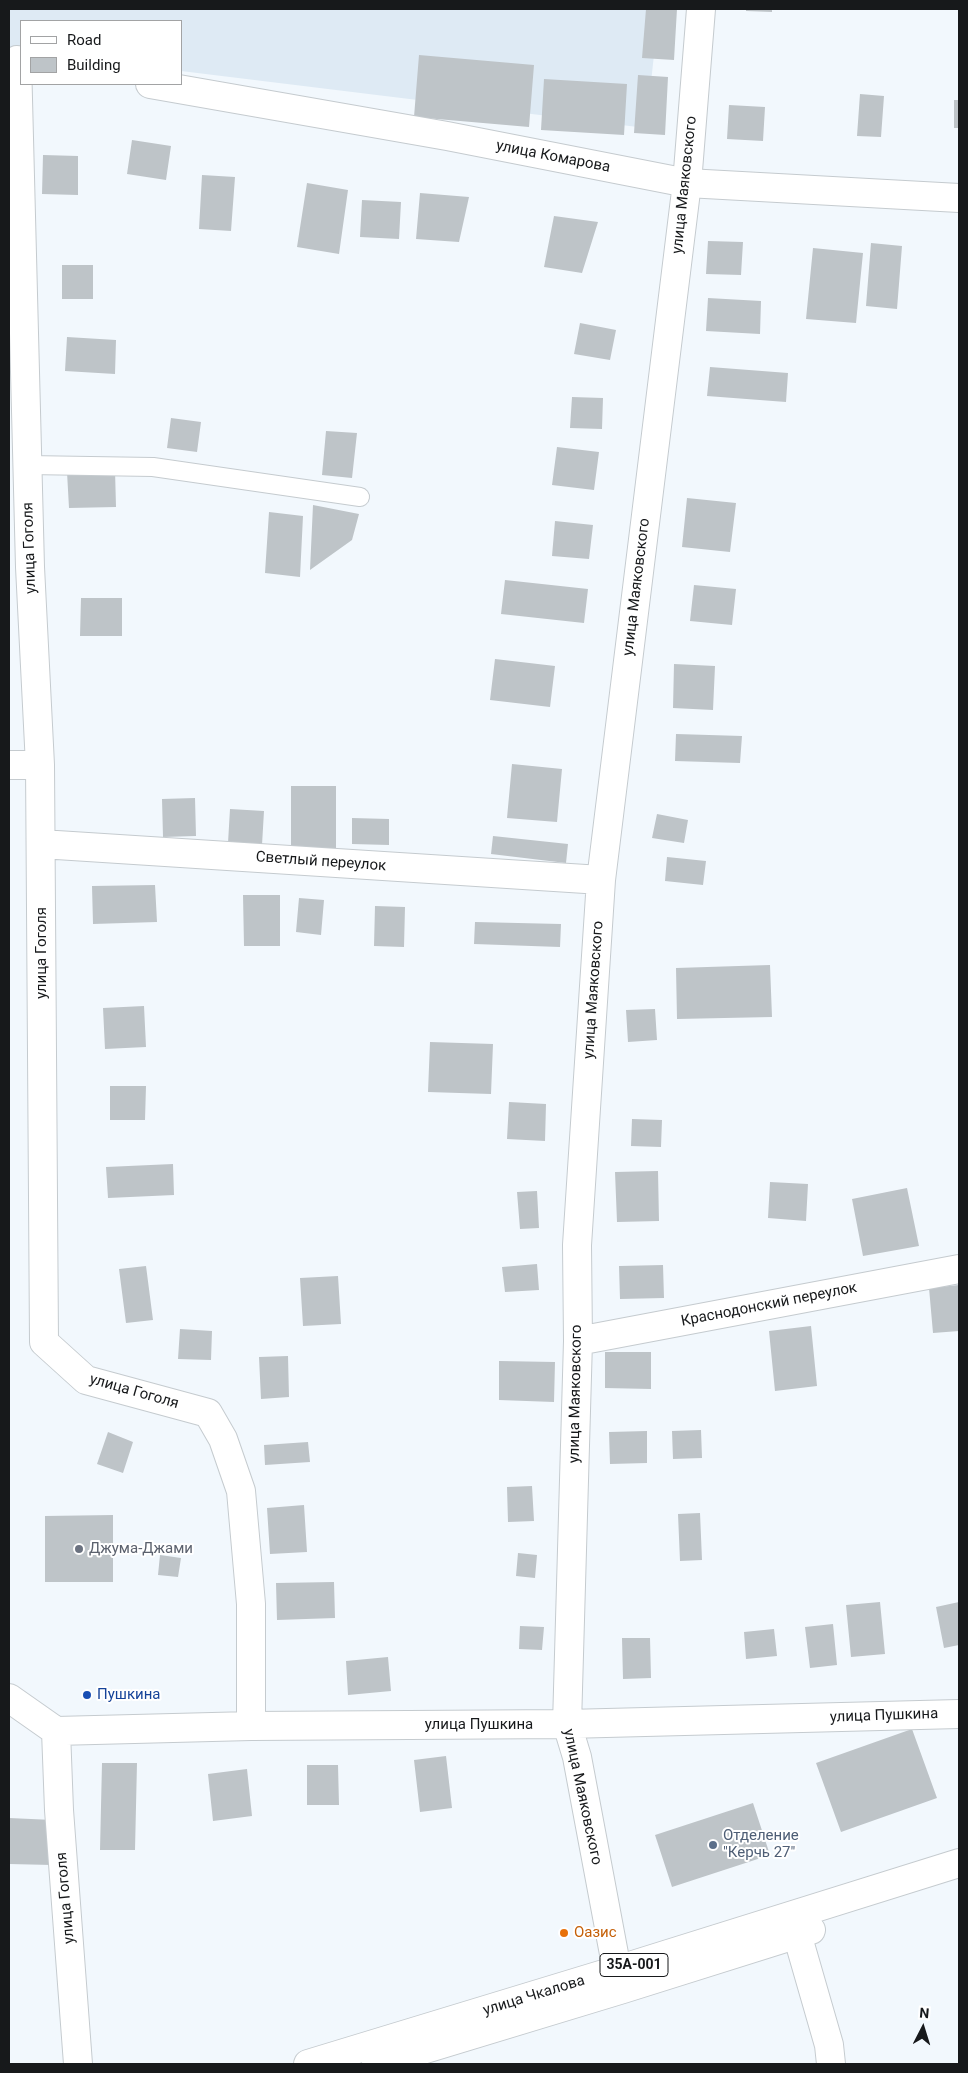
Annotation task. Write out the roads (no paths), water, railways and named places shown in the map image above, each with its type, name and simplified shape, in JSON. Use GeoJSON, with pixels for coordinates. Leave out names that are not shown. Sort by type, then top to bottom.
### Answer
{"type":"FeatureCollection","features":[{"type":"Feature","properties":{"kind":"street","name":"улица Маяковского"},"geometry":{"type":"LineString","coordinates":[[620,1980],[576,1757],[567,1724],[578,1341],[577,1245],[601,880],[687,183],[701,9]]}},
{"type":"Feature","properties":{"kind":"street","name":"улица Гоголя"},"geometry":{"type":"LineString","coordinates":[[16,60],[28,465],[19,568],[40,765],[44,1342],[86,1380],[208,1413],[224,1439],[242,1491],[251,1604],[251,1726]]}},
{"type":"Feature","properties":{"kind":"street","name":"улица Комарова"},"geometry":{"type":"LineString","coordinates":[[156,85],[447,136],[687,183],[959,198]]}},
{"type":"Feature","properties":{"kind":"street"},"geometry":{"type":"LineString","coordinates":[[9,765],[40,765]]}},
{"type":"Feature","properties":{"kind":"street","name":"Светлый переулок"},"geometry":{"type":"LineString","coordinates":[[41,844],[601,880]]}},
{"type":"Feature","properties":{"kind":"street","name":"Краснодонский переулок"},"geometry":{"type":"LineString","coordinates":[[578,1341],[959,1269]]}},
{"type":"Feature","properties":{"kind":"street"},"geometry":{"type":"LineString","coordinates":[[9,1698],[56,1731]]}},
{"type":"Feature","properties":{"kind":"street","name":"улица Пушкина"},"geometry":{"type":"LineString","coordinates":[[56,1731],[251,1726],[567,1724],[959,1714]]}},
{"type":"Feature","properties":{"kind":"street","name":"улица Гоголя"},"geometry":{"type":"LineString","coordinates":[[56,1731],[59,1810],[78,2064]]}},
{"type":"Feature","properties":{"kind":"street","name":"улица Чкалова"},"geometry":{"type":"LineString","coordinates":[[795,1925],[959,1863]]}},
{"type":"Feature","properties":{"kind":"street","name":"улица Чкалова"},"geometry":{"type":"LineString","coordinates":[[376,2064],[620,1980],[795,1925],[959,1883]]}},
{"type":"Feature","properties":{"kind":"street"},"geometry":{"type":"LineString","coordinates":[[795,1925],[832,2064]]}},
{"type":"Feature","properties":{"kind":"street","name":"улица Чкалова"},"geometry":{"type":"LineString","coordinates":[[308,2064],[620,1980]]}},
{"type":"Feature","properties":{"kind":"lane"},"geometry":{"type":"LineString","coordinates":[[28,465],[153,467],[360,497]]}},
{"type":"Feature","properties":{"kind":"place","name":"Джума-Джами"},"geometry":{"type":"Point","coordinates":[79,1549]}},
{"type":"Feature","properties":{"kind":"place","name":"Пушкина"},"geometry":{"type":"Point","coordinates":[87,1695]}},
{"type":"Feature","properties":{"kind":"place","name":"Отделение \"Керчь 27\""},"geometry":{"type":"Point","coordinates":[713,1845]}},
{"type":"Feature","properties":{"kind":"place","name":"Оазис"},"geometry":{"type":"Point","coordinates":[564,1933]}}]}
